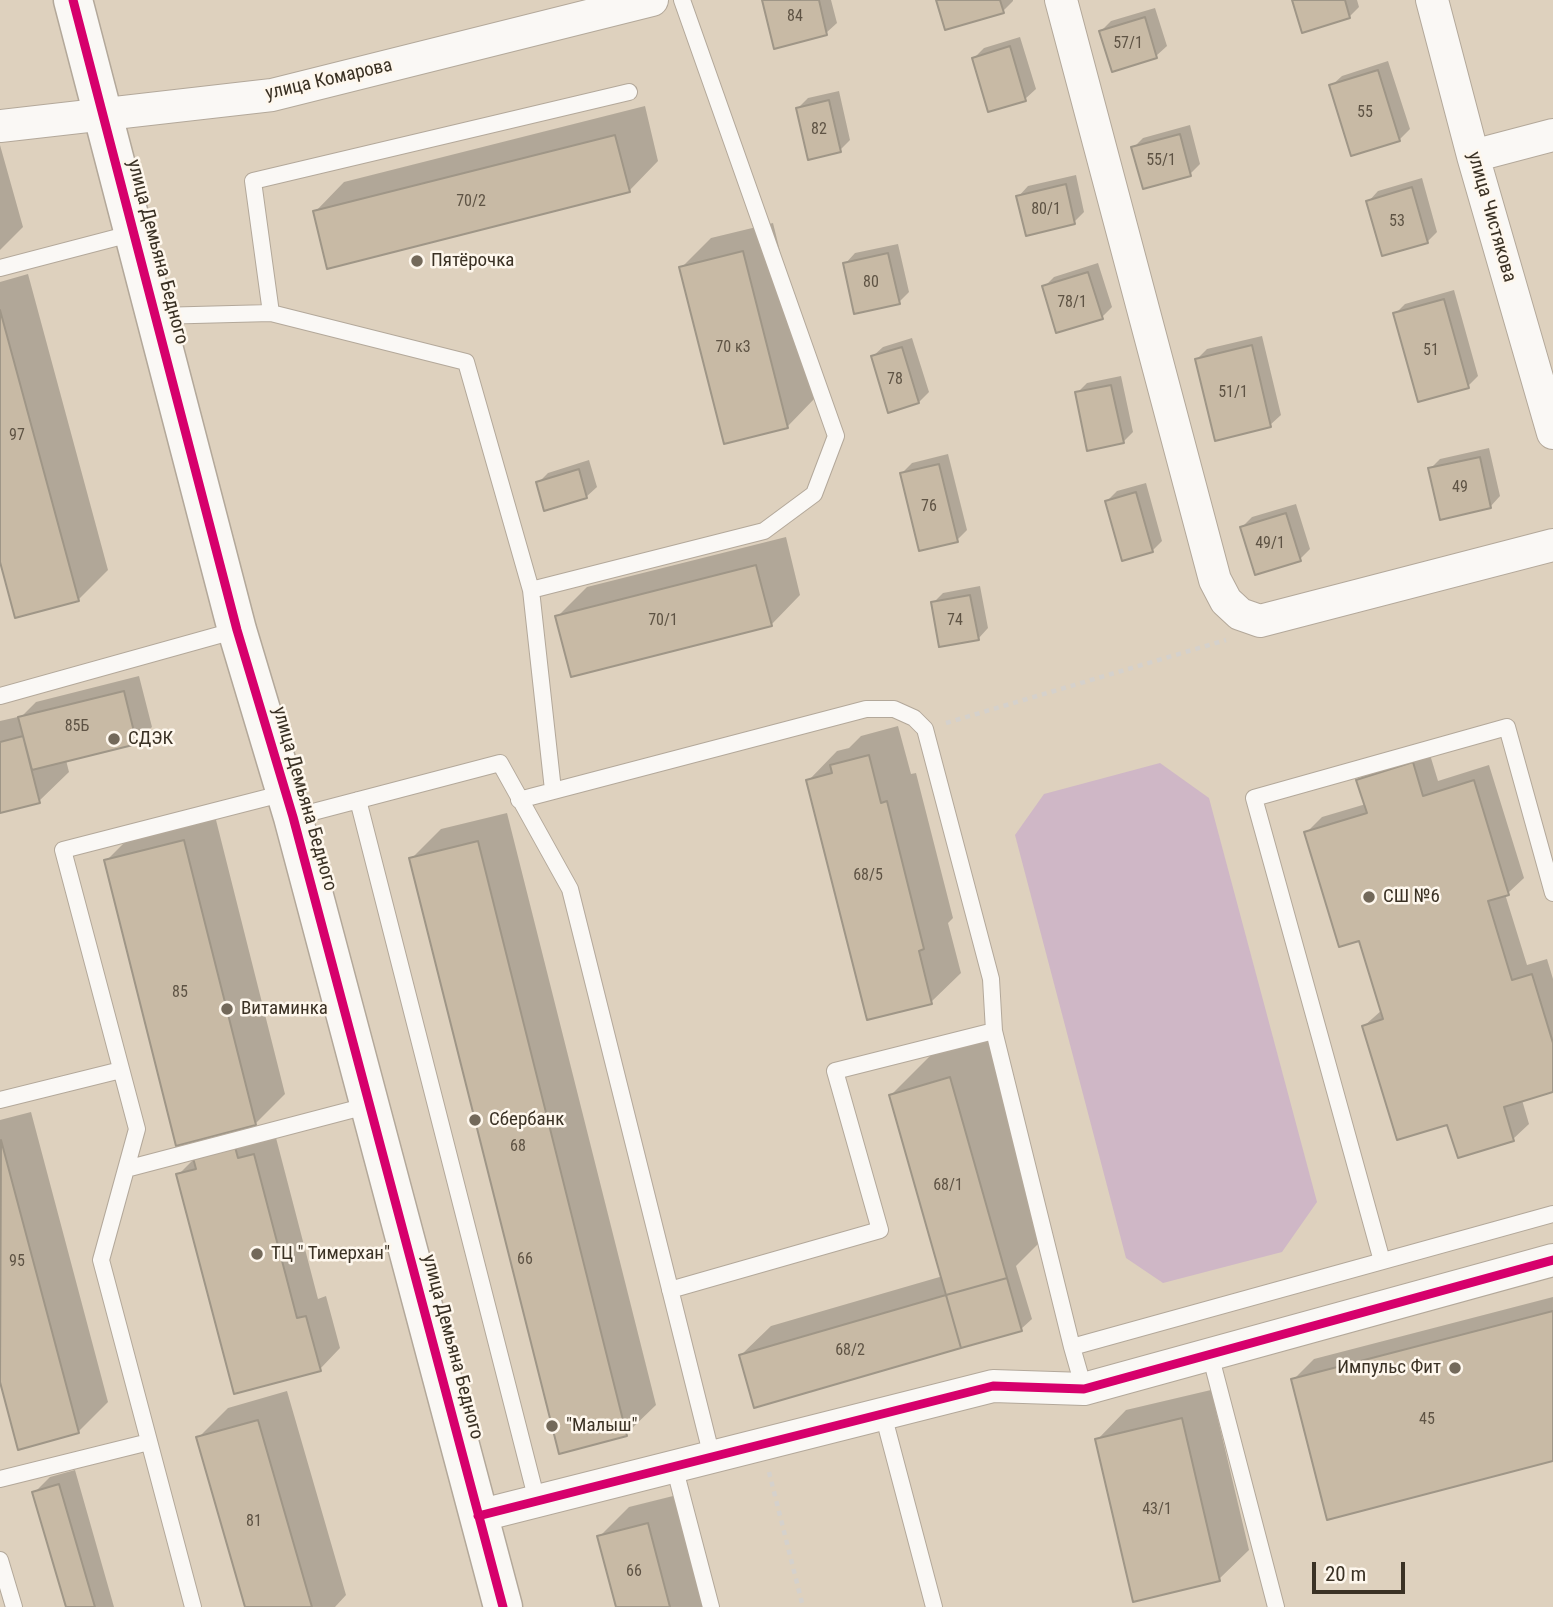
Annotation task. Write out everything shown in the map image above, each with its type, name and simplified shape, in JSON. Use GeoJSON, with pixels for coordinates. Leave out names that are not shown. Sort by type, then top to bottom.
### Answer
{"type":"FeatureCollection","features":[{"type":"Feature","properties":{"kind":"street","name":"улица Демьяна Бедного"},"geometry":{"type":"LineString","coordinates":[[73,0],[237,630],[289,805],[503,1607]]}},
{"type":"Feature","properties":{"kind":"street","name":"улица Комарова"},"geometry":{"type":"LineString","coordinates":[[0,126],[272,95],[652,0]]}},
{"type":"Feature","properties":{"kind":"street"},"geometry":{"type":"LineString","coordinates":[[1061,0],[1215,580],[1226,601],[1240,614],[1260,621],[1553,545]]}},
{"type":"Feature","properties":{"kind":"street","name":"улица Чистякова"},"geometry":{"type":"LineString","coordinates":[[1432,0],[1473,156],[1553,433]]}},
{"type":"Feature","properties":{"kind":"street"},"geometry":{"type":"LineString","coordinates":[[1473,156],[1553,135]]}},
{"type":"Feature","properties":{"kind":"street"},"geometry":{"type":"LineString","coordinates":[[478,1516],[993,1386],[1084,1389],[1553,1260]]}},
{"type":"Feature","properties":{"kind":"lane"},"geometry":{"type":"LineString","coordinates":[[531,590],[764,531],[814,494],[836,436],[682,0]]}},
{"type":"Feature","properties":{"kind":"lane"},"geometry":{"type":"LineString","coordinates":[[271,313],[253,181],[629,92]]}},
{"type":"Feature","properties":{"kind":"lane"},"geometry":{"type":"LineString","coordinates":[[0,268],[134,233]]}},
{"type":"Feature","properties":{"kind":"lane"},"geometry":{"type":"LineString","coordinates":[[156,316],[271,313],[466,362],[531,590],[553,790]]}},
{"type":"Feature","properties":{"kind":"lane"},"geometry":{"type":"LineString","coordinates":[[0,696],[237,630]]}},
{"type":"Feature","properties":{"kind":"lane"},"geometry":{"type":"LineString","coordinates":[[519,800],[866,709],[894,709],[914,719],[925,729],[991,979],[994,1031],[1084,1389]]}},
{"type":"Feature","properties":{"kind":"lane"},"geometry":{"type":"LineString","coordinates":[[1382,1261],[1254,798],[1507,727],[1553,893]]}},
{"type":"Feature","properties":{"kind":"lane"},"geometry":{"type":"LineString","coordinates":[[193,1607],[101,1260],[137,1129],[63,850],[289,805],[358,800],[500,763],[570,889],[712,1457]]}},
{"type":"Feature","properties":{"kind":"lane"},"geometry":{"type":"LineString","coordinates":[[358,800],[537,1501]]}},
{"type":"Feature","properties":{"kind":"lane"},"geometry":{"type":"LineString","coordinates":[[670,1290],[880,1230],[835,1071],[994,1031]]}},
{"type":"Feature","properties":{"kind":"lane"},"geometry":{"type":"LineString","coordinates":[[0,1100],[121,1070]]}},
{"type":"Feature","properties":{"kind":"lane"},"geometry":{"type":"LineString","coordinates":[[126,1169],[370,1105]]}},
{"type":"Feature","properties":{"kind":"lane"},"geometry":{"type":"LineString","coordinates":[[1072,1347],[1553,1214]]}},
{"type":"Feature","properties":{"kind":"lane"},"geometry":{"type":"LineString","coordinates":[[1210,1354],[1276,1607]]}},
{"type":"Feature","properties":{"kind":"lane"},"geometry":{"type":"LineString","coordinates":[[883,1413],[934,1607]]}},
{"type":"Feature","properties":{"kind":"lane"},"geometry":{"type":"LineString","coordinates":[[0,1479],[149,1442]]}},
{"type":"Feature","properties":{"kind":"lane"},"geometry":{"type":"LineString","coordinates":[[674,1466],[711,1607]]}},
{"type":"Feature","properties":{"kind":"lane"},"geometry":{"type":"LineString","coordinates":[[0,1560],[15,1607]]}},
{"type":"Feature","properties":{"kind":"path"},"geometry":{"type":"LineString","coordinates":[[925,729],[1240,636],[1260,621]]}},
{"type":"Feature","properties":{"kind":"path"},"geometry":{"type":"LineString","coordinates":[[763,1444],[803,1607]]}},
{"type":"Feature","properties":{"kind":"shaded area"},"geometry":{"type":"Polygon","coordinates":[[[1160,763],[1209,798],[1317,1202],[1282,1252],[1163,1283],[1126,1258],[1015,835],[1044,794],[1160,763]]]}},
{"type":"Feature","properties":{"kind":"building"},"geometry":{"type":"Polygon","coordinates":[[[762,0],[819,0],[827,35],[774,49],[762,0]]]}},
{"type":"Feature","properties":{"kind":"building"},"geometry":{"type":"Polygon","coordinates":[[[936,0],[1000,0],[1004,13],[945,30],[936,0]]]}},
{"type":"Feature","properties":{"kind":"building"},"geometry":{"type":"Polygon","coordinates":[[[1292,0],[1345,0],[1350,18],[1302,33],[1292,0]]]}},
{"type":"Feature","properties":{"kind":"building"},"geometry":{"type":"Polygon","coordinates":[[[1145,17],[1157,58],[1112,72],[1099,31],[1145,17]]]}},
{"type":"Feature","properties":{"kind":"building"},"geometry":{"type":"Polygon","coordinates":[[[1010,46],[1026,101],[988,112],[972,58],[1010,46]]]}},
{"type":"Feature","properties":{"kind":"building"},"geometry":{"type":"Polygon","coordinates":[[[1378,70],[1400,141],[1351,156],[1329,85],[1378,70]]]}},
{"type":"Feature","properties":{"kind":"building"},"geometry":{"type":"Polygon","coordinates":[[[829,100],[841,152],[808,160],[796,108],[829,100]]]}},
{"type":"Feature","properties":{"kind":"building"},"geometry":{"type":"Polygon","coordinates":[[[1180,134],[1191,176],[1143,189],[1131,147],[1180,134]]]}},
{"type":"Feature","properties":{"kind":"building"},"geometry":{"type":"Polygon","coordinates":[[[615,135],[630,192],[327,269],[313,211],[615,135]]]}},
{"type":"Feature","properties":{"kind":"building"},"geometry":{"type":"Polygon","coordinates":[[[1066,184],[1075,224],[1026,236],[1016,196],[1066,184]]]}},
{"type":"Feature","properties":{"kind":"building"},"geometry":{"type":"Polygon","coordinates":[[[1412,187],[1428,243],[1382,256],[1366,201],[1412,187]]]}},
{"type":"Feature","properties":{"kind":"building"},"geometry":{"type":"Polygon","coordinates":[[[743,251],[788,428],[724,444],[679,267],[743,251]]]}},
{"type":"Feature","properties":{"kind":"building"},"geometry":{"type":"Polygon","coordinates":[[[888,253],[900,304],[854,314],[843,263],[888,253]]]}},
{"type":"Feature","properties":{"kind":"building"},"geometry":{"type":"Polygon","coordinates":[[[1088,272],[1103,319],[1056,333],[1042,286],[1088,272]]]}},
{"type":"Feature","properties":{"kind":"building"},"geometry":{"type":"Polygon","coordinates":[[[1444,299],[1469,388],[1418,402],[1393,313],[1444,299]]]}},
{"type":"Feature","properties":{"kind":"building"},"geometry":{"type":"Polygon","coordinates":[[[0,310],[79,601],[15,618],[0,562],[0,310]]]}},
{"type":"Feature","properties":{"kind":"building"},"geometry":{"type":"Polygon","coordinates":[[[1252,345],[1271,427],[1215,441],[1195,359],[1252,345]]]}},
{"type":"Feature","properties":{"kind":"building"},"geometry":{"type":"Polygon","coordinates":[[[902,347],[919,403],[888,413],[871,356],[902,347]]]}},
{"type":"Feature","properties":{"kind":"building"},"geometry":{"type":"Polygon","coordinates":[[[1111,385],[1124,443],[1087,451],[1075,392],[1111,385]]]}},
{"type":"Feature","properties":{"kind":"building"},"geometry":{"type":"Polygon","coordinates":[[[1480,457],[1491,508],[1440,520],[1428,468],[1480,457]]]}},
{"type":"Feature","properties":{"kind":"building"},"geometry":{"type":"Polygon","coordinates":[[[939,464],[958,542],[919,551],[900,473],[939,464]]]}},
{"type":"Feature","properties":{"kind":"building"},"geometry":{"type":"Polygon","coordinates":[[[579,469],[587,498],[544,511],[536,482],[579,469]]]}},
{"type":"Feature","properties":{"kind":"building"},"geometry":{"type":"Polygon","coordinates":[[[1136,492],[1153,552],[1122,561],[1105,501],[1136,492]]]}},
{"type":"Feature","properties":{"kind":"building"},"geometry":{"type":"Polygon","coordinates":[[[1286,513],[1301,561],[1255,575],[1240,527],[1286,513]]]}},
{"type":"Feature","properties":{"kind":"building"},"geometry":{"type":"Polygon","coordinates":[[[756,565],[772,626],[571,677],[555,616],[756,565]]]}},
{"type":"Feature","properties":{"kind":"building"},"geometry":{"type":"Polygon","coordinates":[[[970,595],[979,640],[939,647],[931,602],[970,595]]]}},
{"type":"Feature","properties":{"kind":"building"},"geometry":{"type":"Polygon","coordinates":[[[124,691],[137,744],[32,770],[18,717],[124,691]]]}},
{"type":"Feature","properties":{"kind":"building"},"geometry":{"type":"Polygon","coordinates":[[[23,736],[40,803],[0,813],[0,742],[23,736]]]}},
{"type":"Feature","properties":{"kind":"building"},"geometry":{"type":"Polygon","coordinates":[[[869,755],[881,803],[887,801],[924,949],[919,951],[932,1004],[867,1020],[806,780],[832,773],[830,765],[869,755]]]}},
{"type":"Feature","properties":{"kind":"building"},"geometry":{"type":"Polygon","coordinates":[[[1413,762],[1423,796],[1474,780],[1509,895],[1488,901],[1512,980],[1532,974],[1553,1043],[1553,1092],[1504,1107],[1514,1141],[1458,1158],[1447,1125],[1397,1140],[1362,1026],[1383,1019],[1359,941],[1339,947],[1304,832],[1367,813],[1356,780],[1413,762]]]}},
{"type":"Feature","properties":{"kind":"building"},"geometry":{"type":"Polygon","coordinates":[[[184,840],[256,1125],[176,1146],[104,860],[184,840]]]}},
{"type":"Feature","properties":{"kind":"building"},"geometry":{"type":"Polygon","coordinates":[[[478,841],[627,1436],[559,1454],[409,858],[478,841]]]}},
{"type":"Feature","properties":{"kind":"building"},"geometry":{"type":"Polygon","coordinates":[[[950,1077],[1007,1278],[946,1295],[889,1095],[950,1077]]]}},
{"type":"Feature","properties":{"kind":"building"},"geometry":{"type":"Polygon","coordinates":[[[1,1140],[79,1433],[18,1450],[0,1382],[1,1140]]]}},
{"type":"Feature","properties":{"kind":"building"},"geometry":{"type":"Polygon","coordinates":[[[235,1147],[238,1158],[254,1154],[297,1318],[306,1316],[321,1371],[234,1394],[176,1174],[196,1169],[193,1158],[235,1147]]]}},
{"type":"Feature","properties":{"kind":"building"},"geometry":{"type":"Polygon","coordinates":[[[1007,1278],[1022,1331],[961,1348],[946,1295],[1007,1278]]]}},
{"type":"Feature","properties":{"kind":"building"},"geometry":{"type":"Polygon","coordinates":[[[946,1295],[961,1348],[754,1408],[739,1355],[946,1295]]]}},
{"type":"Feature","properties":{"kind":"building"},"geometry":{"type":"Polygon","coordinates":[[[1553,1311],[1553,1461],[1327,1520],[1291,1379],[1553,1311]]]}},
{"type":"Feature","properties":{"kind":"building"},"geometry":{"type":"Polygon","coordinates":[[[1182,1418],[1220,1581],[1133,1602],[1095,1439],[1182,1418]]]}},
{"type":"Feature","properties":{"kind":"building"},"geometry":{"type":"Polygon","coordinates":[[[258,1420],[312,1607],[245,1607],[196,1437],[258,1420]]]}},
{"type":"Feature","properties":{"kind":"building"},"geometry":{"type":"Polygon","coordinates":[[[59,1484],[95,1607],[66,1607],[32,1492],[59,1484]]]}},
{"type":"Feature","properties":{"kind":"building"},"geometry":{"type":"Polygon","coordinates":[[[648,1523],[670,1607],[616,1607],[597,1536],[648,1523]]]}},
{"type":"Feature","properties":{"kind":"cycle path"},"geometry":{"type":"LineString","coordinates":[[73,0],[237,630],[293,817],[503,1607]]}},
{"type":"Feature","properties":{"kind":"cycle path"},"geometry":{"type":"LineString","coordinates":[[478,1516],[993,1386],[1084,1389],[1553,1260]]}},
{"type":"Feature","properties":{"kind":"place","name":"Пятёрочка"},"geometry":{"type":"Point","coordinates":[417,261]}},
{"type":"Feature","properties":{"kind":"place","name":"СДЭК"},"geometry":{"type":"Point","coordinates":[114,739]}},
{"type":"Feature","properties":{"kind":"place","name":"СШ №6"},"geometry":{"type":"Point","coordinates":[1369,897]}},
{"type":"Feature","properties":{"kind":"place","name":"Витаминка"},"geometry":{"type":"Point","coordinates":[227,1009]}},
{"type":"Feature","properties":{"kind":"place","name":"Сбербанк"},"geometry":{"type":"Point","coordinates":[475,1120]}},
{"type":"Feature","properties":{"kind":"place","name":"ТЦ \" Тимерхан\""},"geometry":{"type":"Point","coordinates":[257,1254]}},
{"type":"Feature","properties":{"kind":"place","name":"Импульс Фит"},"geometry":{"type":"Point","coordinates":[1455,1368]}},
{"type":"Feature","properties":{"kind":"place","name":"\"Малыш\""},"geometry":{"type":"Point","coordinates":[552,1426]}}]}
